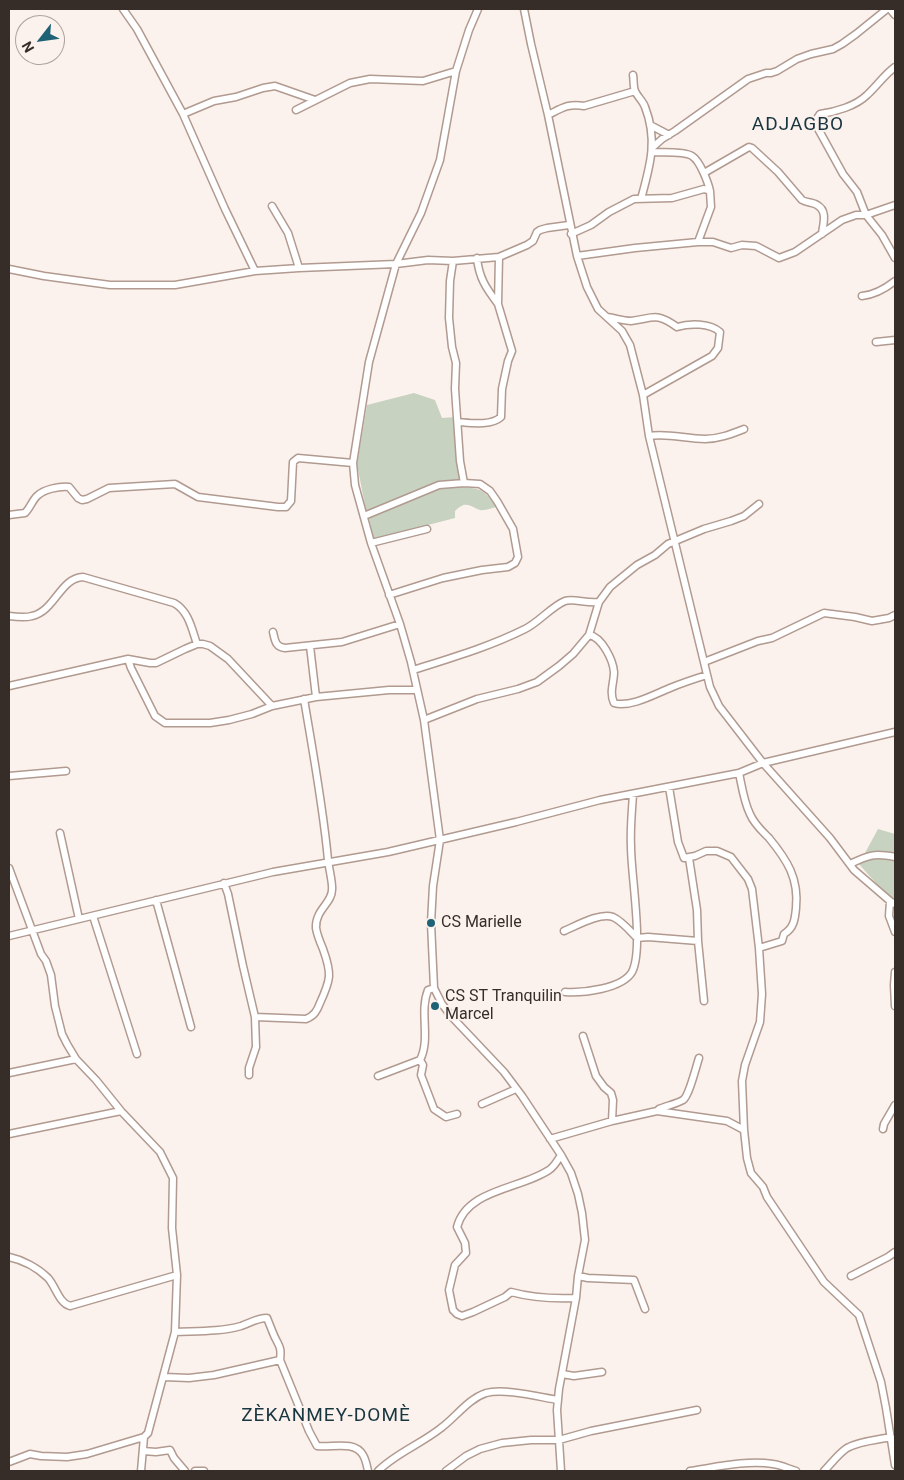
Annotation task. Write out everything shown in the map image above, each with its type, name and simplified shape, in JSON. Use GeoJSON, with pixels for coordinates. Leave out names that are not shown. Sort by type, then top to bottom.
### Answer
{"type":"FeatureCollection","features":[{"type":"Feature","properties":{"kind":"street"},"geometry":{"type":"LineString","coordinates":[[123,9],[137,29],[183,114],[255,272]]}},
{"type":"Feature","properties":{"kind":"street"},"geometry":{"type":"LineString","coordinates":[[478,9],[456,71],[440,160],[421,213],[396,264],[369,362],[353,463],[355,486],[371,543],[400,624],[424,720],[440,840],[433,886],[431,923],[434,988],[450,1016],[493,1061],[516,1089],[561,1155],[571,1173],[582,1213],[584,1240],[558,1400],[561,1471]]}},
{"type":"Feature","properties":{"kind":"street"},"geometry":{"type":"LineString","coordinates":[[524,9],[530,44],[548,115],[576,256],[587,288],[598,309],[622,331],[630,346],[643,395],[649,436],[710,687],[719,706],[763,764],[813,818],[854,870],[892,902],[889,916],[895,932]]}},
{"type":"Feature","properties":{"kind":"street"},"geometry":{"type":"LineString","coordinates":[[652,150],[669,135],[748,79],[766,72],[777,71],[811,54],[832,49],[842,44],[889,9],[895,15]]}},
{"type":"Feature","properties":{"kind":"street"},"geometry":{"type":"LineString","coordinates":[[895,67],[874,86],[867,96],[853,104],[820,114],[816,120],[816,125],[833,157],[857,192],[866,215],[882,235],[895,258]]}},
{"type":"Feature","properties":{"kind":"street"},"geometry":{"type":"LineString","coordinates":[[296,110],[350,82],[370,79],[423,81],[456,71]]}},
{"type":"Feature","properties":{"kind":"street"},"geometry":{"type":"LineString","coordinates":[[633,75],[635,91],[645,106],[650,125],[652,150],[641,199]]}},
{"type":"Feature","properties":{"kind":"street"},"geometry":{"type":"LineString","coordinates":[[183,114],[214,101],[275,86],[315,100]]}},
{"type":"Feature","properties":{"kind":"street"},"geometry":{"type":"LineString","coordinates":[[548,115],[567,106],[584,106],[635,91]]}},
{"type":"Feature","properties":{"kind":"street"},"geometry":{"type":"LineString","coordinates":[[650,125],[669,135]]}},
{"type":"Feature","properties":{"kind":"street"},"geometry":{"type":"LineString","coordinates":[[704,173],[749,147],[752,148],[778,172],[802,200],[807,203],[816,204],[822,209],[824,214],[822,234]]}},
{"type":"Feature","properties":{"kind":"street"},"geometry":{"type":"LineString","coordinates":[[652,150],[692,156],[704,173],[710,191],[711,207],[698,242]]}},
{"type":"Feature","properties":{"kind":"street"},"geometry":{"type":"LineString","coordinates":[[571,234],[591,225],[634,199],[672,198],[704,189],[710,191]]}},
{"type":"Feature","properties":{"kind":"street"},"geometry":{"type":"LineString","coordinates":[[576,256],[635,248],[713,242],[731,248],[742,245],[756,246],[779,258],[795,252],[842,220],[866,215],[895,205]]}},
{"type":"Feature","properties":{"kind":"street"},"geometry":{"type":"LineString","coordinates":[[272,206],[288,233],[299,268]]}},
{"type":"Feature","properties":{"kind":"street"},"geometry":{"type":"LineString","coordinates":[[9,269],[110,285],[174,285],[255,272],[299,268],[396,264],[428,260],[453,261],[499,256],[527,245],[533,241],[540,230],[569,225]]}},
{"type":"Feature","properties":{"kind":"street"},"geometry":{"type":"LineString","coordinates":[[458,422],[493,422],[500,417],[502,389],[512,351],[498,304],[499,256]]}},
{"type":"Feature","properties":{"kind":"street"},"geometry":{"type":"LineString","coordinates":[[476,258],[478,274],[498,304]]}},
{"type":"Feature","properties":{"kind":"street"},"geometry":{"type":"LineString","coordinates":[[453,261],[450,281],[449,318],[456,363],[455,389],[460,461],[464,483]]}},
{"type":"Feature","properties":{"kind":"street"},"geometry":{"type":"LineString","coordinates":[[862,296],[882,289],[895,281]]}},
{"type":"Feature","properties":{"kind":"street"},"geometry":{"type":"LineString","coordinates":[[606,316],[629,321],[653,316],[666,319],[677,327],[687,324],[701,325],[716,328],[720,332],[718,348],[712,356],[643,395]]}},
{"type":"Feature","properties":{"kind":"street"},"geometry":{"type":"LineString","coordinates":[[876,342],[895,340]]}},
{"type":"Feature","properties":{"kind":"street"},"geometry":{"type":"LineString","coordinates":[[649,436],[668,434],[686,438],[716,438],[744,429]]}},
{"type":"Feature","properties":{"kind":"street"},"geometry":{"type":"LineString","coordinates":[[9,515],[25,513],[38,495],[64,486],[69,486],[78,498],[82,500],[109,488],[175,484],[198,497],[286,507],[291,501],[293,462],[295,459],[353,463]]}},
{"type":"Feature","properties":{"kind":"street"},"geometry":{"type":"LineString","coordinates":[[364,516],[439,485],[480,484],[490,491],[497,500],[513,529],[518,557],[515,563],[508,567],[443,578],[389,594]]}},
{"type":"Feature","properties":{"kind":"street"},"geometry":{"type":"LineString","coordinates":[[424,720],[477,699],[538,682],[573,654],[589,635],[599,602],[610,587],[636,566],[675,540],[744,516],[759,504]]}},
{"type":"Feature","properties":{"kind":"street"},"geometry":{"type":"LineString","coordinates":[[371,543],[427,529]]}},
{"type":"Feature","properties":{"kind":"street"},"geometry":{"type":"LineString","coordinates":[[9,616],[31,617],[37,615],[44,610],[72,579],[83,577],[174,603],[181,607],[186,614],[198,644]]}},
{"type":"Feature","properties":{"kind":"street"},"geometry":{"type":"LineString","coordinates":[[413,670],[474,651],[527,628],[565,601],[574,600],[591,604],[599,602]]}},
{"type":"Feature","properties":{"kind":"street"},"geometry":{"type":"LineString","coordinates":[[704,662],[758,640],[772,638],[824,613],[872,621],[895,615]]}},
{"type":"Feature","properties":{"kind":"street"},"geometry":{"type":"LineString","coordinates":[[273,632],[276,644],[280,647],[310,646],[342,642],[400,624]]}},
{"type":"Feature","properties":{"kind":"street"},"geometry":{"type":"LineString","coordinates":[[589,635],[594,636],[602,645],[612,663],[614,677],[611,693],[614,702],[619,704],[643,700],[667,689],[707,675]]}},
{"type":"Feature","properties":{"kind":"street"},"geometry":{"type":"LineString","coordinates":[[9,686],[128,659],[150,663],[156,662],[198,644],[210,646],[228,659],[272,706]]}},
{"type":"Feature","properties":{"kind":"street"},"geometry":{"type":"LineString","coordinates":[[310,646],[316,697]]}},
{"type":"Feature","properties":{"kind":"street"},"geometry":{"type":"LineString","coordinates":[[128,659],[155,716],[165,723],[210,723],[229,720],[272,706],[316,697],[389,690],[417,690]]}},
{"type":"Feature","properties":{"kind":"street"},"geometry":{"type":"LineString","coordinates":[[255,1017],[306,1019],[318,1009],[330,976],[316,928],[316,919],[332,891],[325,826],[304,699]]}},
{"type":"Feature","properties":{"kind":"street"},"geometry":{"type":"LineString","coordinates":[[9,936],[273,872],[388,852],[600,800],[739,773],[763,764],[895,732]]}},
{"type":"Feature","properties":{"kind":"street"},"geometry":{"type":"LineString","coordinates":[[9,776],[66,770]]}},
{"type":"Feature","properties":{"kind":"street"},"geometry":{"type":"LineString","coordinates":[[739,773],[754,822],[770,839],[793,873],[795,881],[797,902],[795,919],[790,931],[784,934],[782,941],[759,948]]}},
{"type":"Feature","properties":{"kind":"street"},"geometry":{"type":"LineString","coordinates":[[670,787],[678,842],[684,858],[690,858],[706,851],[717,851],[731,857],[748,879],[752,889],[762,994],[760,1022],[745,1065],[742,1081],[747,1158],[752,1173],[824,1282],[859,1315],[881,1382],[895,1466]]}},
{"type":"Feature","properties":{"kind":"street"},"geometry":{"type":"LineString","coordinates":[[565,992],[602,988],[620,982],[631,973],[636,958],[637,938],[631,846],[632,794]]}},
{"type":"Feature","properties":{"kind":"street"},"geometry":{"type":"LineString","coordinates":[[60,833],[79,919]]}},
{"type":"Feature","properties":{"kind":"street"},"geometry":{"type":"LineString","coordinates":[[850,864],[868,855],[895,857]]}},
{"type":"Feature","properties":{"kind":"street"},"geometry":{"type":"LineString","coordinates":[[690,858],[697,910],[704,1001]]}},
{"type":"Feature","properties":{"kind":"street"},"geometry":{"type":"LineString","coordinates":[[9,870],[31,931],[49,967],[55,1006],[66,1044],[76,1059],[121,1111],[160,1152],[173,1178],[172,1228],[176,1275],[175,1332],[148,1433],[144,1437],[87,1454],[61,1457],[30,1454],[9,1462]]}},
{"type":"Feature","properties":{"kind":"street"},"geometry":{"type":"LineString","coordinates":[[224,883],[255,1017],[256,1047],[249,1068],[249,1075]]}},
{"type":"Feature","properties":{"kind":"street"},"geometry":{"type":"LineString","coordinates":[[156,900],[191,1027]]}},
{"type":"Feature","properties":{"kind":"street"},"geometry":{"type":"LineString","coordinates":[[93,916],[137,1054]]}},
{"type":"Feature","properties":{"kind":"street"},"geometry":{"type":"LineString","coordinates":[[564,931],[596,918],[612,917],[637,938],[648,937],[698,941]]}},
{"type":"Feature","properties":{"kind":"street"},"geometry":{"type":"LineString","coordinates":[[895,972],[895,1006]]}},
{"type":"Feature","properties":{"kind":"street"},"geometry":{"type":"LineString","coordinates":[[378,1076],[420,1060],[424,1054],[424,1000],[428,990],[434,988]]}},
{"type":"Feature","properties":{"kind":"street"},"geometry":{"type":"LineString","coordinates":[[583,1036],[596,1076],[611,1093],[613,1100],[612,1121]]}},
{"type":"Feature","properties":{"kind":"street"},"geometry":{"type":"LineString","coordinates":[[550,1139],[612,1121],[657,1111],[684,1100],[689,1093],[699,1058]]}},
{"type":"Feature","properties":{"kind":"street"},"geometry":{"type":"LineString","coordinates":[[9,1073],[76,1059]]}},
{"type":"Feature","properties":{"kind":"street"},"geometry":{"type":"LineString","coordinates":[[420,1060],[423,1065],[421,1075],[434,1109],[446,1117],[457,1114]]}},
{"type":"Feature","properties":{"kind":"street"},"geometry":{"type":"LineString","coordinates":[[482,1104],[516,1089]]}},
{"type":"Feature","properties":{"kind":"street"},"geometry":{"type":"LineString","coordinates":[[883,1129],[895,1105]]}},
{"type":"Feature","properties":{"kind":"street"},"geometry":{"type":"LineString","coordinates":[[9,1134],[121,1111]]}},
{"type":"Feature","properties":{"kind":"street"},"geometry":{"type":"LineString","coordinates":[[657,1111],[727,1121],[744,1130]]}},
{"type":"Feature","properties":{"kind":"street"},"geometry":{"type":"LineString","coordinates":[[561,1155],[550,1169],[531,1179],[489,1194],[465,1211],[457,1227],[465,1243],[466,1253],[455,1264],[449,1296],[453,1310],[462,1316],[490,1305],[506,1297],[511,1292],[552,1299],[576,1298]]}},
{"type":"Feature","properties":{"kind":"street"},"geometry":{"type":"LineString","coordinates":[[851,1276],[895,1252]]}},
{"type":"Feature","properties":{"kind":"street"},"geometry":{"type":"LineString","coordinates":[[9,1257],[26,1263],[47,1277],[65,1304],[70,1306],[176,1275]]}},
{"type":"Feature","properties":{"kind":"street"},"geometry":{"type":"LineString","coordinates":[[578,1276],[634,1280],[645,1309]]}},
{"type":"Feature","properties":{"kind":"street"},"geometry":{"type":"LineString","coordinates":[[175,1332],[208,1331],[242,1326],[257,1318],[267,1318],[273,1335],[278,1342],[281,1353],[280,1360],[317,1446],[342,1445],[356,1448],[363,1455],[368,1471]]}},
{"type":"Feature","properties":{"kind":"street"},"geometry":{"type":"LineString","coordinates":[[164,1378],[214,1375],[280,1360]]}},
{"type":"Feature","properties":{"kind":"street"},"geometry":{"type":"LineString","coordinates":[[562,1374],[574,1376],[602,1372]]}},
{"type":"Feature","properties":{"kind":"street"},"geometry":{"type":"LineString","coordinates":[[378,1471],[441,1428],[472,1400],[486,1393],[500,1391],[558,1400]]}},
{"type":"Feature","properties":{"kind":"street"},"geometry":{"type":"LineString","coordinates":[[446,1471],[466,1456],[480,1449],[502,1443],[559,1440],[591,1431],[696,1410]]}},
{"type":"Feature","properties":{"kind":"street"},"geometry":{"type":"LineString","coordinates":[[141,1471],[144,1437]]}},
{"type":"Feature","properties":{"kind":"street"},"geometry":{"type":"LineString","coordinates":[[824,1471],[841,1452],[848,1448],[856,1444],[890,1437]]}},
{"type":"Feature","properties":{"kind":"street"},"geometry":{"type":"LineString","coordinates":[[143,1451],[170,1450],[185,1471]]}},
{"type":"Feature","properties":{"kind":"street"},"geometry":{"type":"LineString","coordinates":[[690,1471],[746,1463],[775,1464],[796,1471]]}},
{"type":"Feature","properties":{"kind":"street"},"geometry":{"type":"LineString","coordinates":[[195,1471],[204,1471]]}},
{"type":"Feature","properties":{"kind":"green space"},"geometry":{"type":"Polygon","coordinates":[[[414,393],[435,400],[442,418],[456,417],[460,481],[432,485],[366,511],[357,464],[367,405],[414,393]]]}},
{"type":"Feature","properties":{"kind":"green space"},"geometry":{"type":"Polygon","coordinates":[[[460,487],[482,491],[496,507],[480,510],[465,505],[455,511],[455,518],[374,539],[369,518],[438,489],[460,487]]]}},
{"type":"Feature","properties":{"kind":"green space"},"geometry":{"type":"Polygon","coordinates":[[[878,829],[895,834],[895,901],[881,889],[859,864],[878,829]]]}},
{"type":"Feature","properties":{"kind":"place","name":"CS Marielle"},"geometry":{"type":"Point","coordinates":[431,923]}},
{"type":"Feature","properties":{"kind":"place","name":"CS ST Tranquilin Marcel"},"geometry":{"type":"Point","coordinates":[435,1006]}},
{"type":"Feature","properties":{"kind":"district","name":"ADJAGBO"},"geometry":{"type":"Point","coordinates":[798,125]}},
{"type":"Feature","properties":{"kind":"district","name":"ZÈKANMEY-DOMÈ"},"geometry":{"type":"Point","coordinates":[326,1416]}}]}
